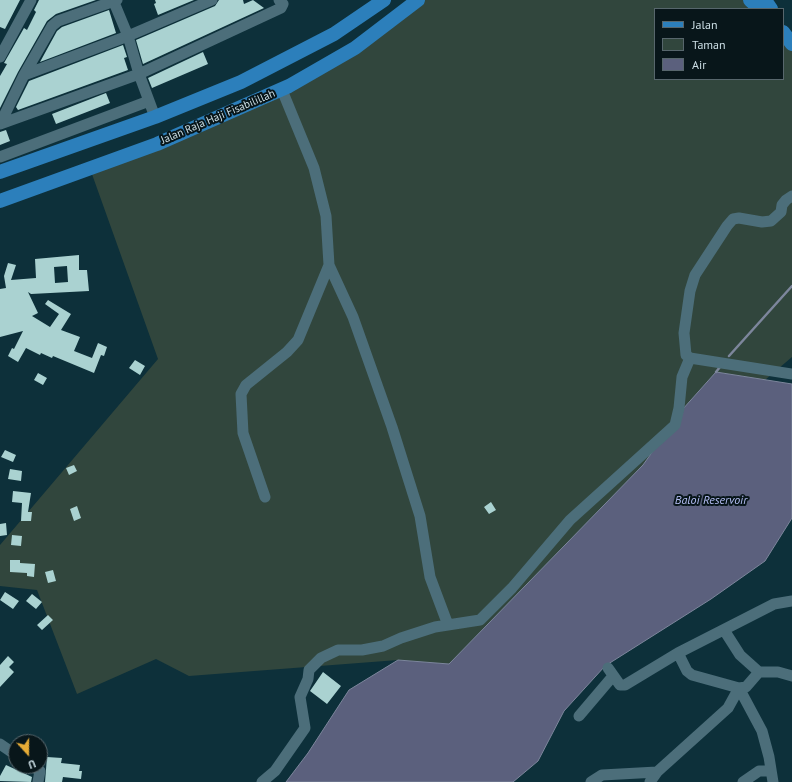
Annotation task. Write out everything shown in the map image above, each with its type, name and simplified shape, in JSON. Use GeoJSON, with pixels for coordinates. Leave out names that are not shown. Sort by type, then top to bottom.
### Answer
{"type":"FeatureCollection","features":[{"type":"Feature","properties":{"kind":"main road"},"geometry":{"type":"LineString","coordinates":[[0,172],[155,117],[241,82],[334,34],[384,0]]}},
{"type":"Feature","properties":{"kind":"main road","name":"Jalan Raja Haji Fisabilillah"},"geometry":{"type":"LineString","coordinates":[[0,201],[157,144],[282,90],[355,48],[407,10],[418,0]]}},
{"type":"Feature","properties":{"kind":"main road"},"geometry":{"type":"LineString","coordinates":[[407,10],[429,0]]}},
{"type":"Feature","properties":{"kind":"main road"},"geometry":{"type":"LineString","coordinates":[[750,0],[759,8]]}},
{"type":"Feature","properties":{"kind":"main road"},"geometry":{"type":"LineString","coordinates":[[784,33],[792,44]]}},
{"type":"Feature","properties":{"kind":"street"},"geometry":{"type":"LineString","coordinates":[[0,57],[31,0]]}},
{"type":"Feature","properties":{"kind":"street"},"geometry":{"type":"LineString","coordinates":[[0,124],[24,75],[49,30],[55,23],[114,0],[128,36],[138,74],[155,117]]}},
{"type":"Feature","properties":{"kind":"street"},"geometry":{"type":"LineString","coordinates":[[24,75],[128,36],[212,0]]}},
{"type":"Feature","properties":{"kind":"street"},"geometry":{"type":"LineString","coordinates":[[0,124],[138,74],[281,8],[283,4],[279,0]]}},
{"type":"Feature","properties":{"kind":"street"},"geometry":{"type":"LineString","coordinates":[[282,90],[314,168],[326,216],[329,265],[353,317],[392,427],[420,516],[430,577],[448,625]]}},
{"type":"Feature","properties":{"kind":"street"},"geometry":{"type":"LineString","coordinates":[[0,157],[149,101]]}},
{"type":"Feature","properties":{"kind":"street"},"geometry":{"type":"LineString","coordinates":[[792,196],[786,200],[782,205],[780,212],[771,221],[762,222],[739,218],[733,219],[695,275],[690,291],[684,333],[686,352],[690,358],[792,374]]}},
{"type":"Feature","properties":{"kind":"street"},"geometry":{"type":"LineString","coordinates":[[265,497],[243,433],[242,394],[246,385],[287,352],[298,340],[329,265]]}},
{"type":"Feature","properties":{"kind":"street"},"geometry":{"type":"LineString","coordinates":[[262,782],[275,771],[305,728],[300,696],[308,679],[309,670],[321,658],[338,650],[362,650],[383,646],[401,638],[435,627],[480,620],[570,520],[675,425],[679,408],[682,377],[690,358]]}},
{"type":"Feature","properties":{"kind":"street"},"geometry":{"type":"LineString","coordinates":[[579,716],[610,672],[620,685],[625,685],[678,653],[774,604],[792,601]]}},
{"type":"Feature","properties":{"kind":"street"},"geometry":{"type":"LineString","coordinates":[[724,630],[740,655],[759,672],[778,672],[792,676]]}},
{"type":"Feature","properties":{"kind":"street"},"geometry":{"type":"LineString","coordinates":[[678,653],[687,671],[692,675],[739,688],[746,687],[759,672]]}},
{"type":"Feature","properties":{"kind":"street"},"geometry":{"type":"LineString","coordinates":[[739,688],[762,731],[773,782]]}},
{"type":"Feature","properties":{"kind":"street"},"geometry":{"type":"LineString","coordinates":[[650,782],[658,772],[728,708],[739,688]]}},
{"type":"Feature","properties":{"kind":"street"},"geometry":{"type":"LineString","coordinates":[[743,782],[758,771],[771,771]]}},
{"type":"Feature","properties":{"kind":"street"},"geometry":{"type":"LineString","coordinates":[[592,782],[602,775],[658,772]]}},
{"type":"Feature","properties":{"kind":"green space"},"geometry":{"type":"Polygon","coordinates":[[[421,0],[760,0],[766,8],[654,8],[654,80],[784,80],[784,30],[792,40],[792,357],[765,380],[716,372],[682,410],[643,465],[449,664],[398,660],[189,676],[156,659],[77,694],[37,590],[0,586],[0,545],[158,359],[88,163],[157,138],[249,99],[347,49],[421,0]]]}},
{"type":"Feature","properties":{"kind":"water","name":"Baloi Reservoir"},"geometry":{"type":"Polygon","coordinates":[[[716,372],[792,384],[792,518],[765,561],[711,599],[605,666],[564,711],[538,761],[513,782],[286,782],[308,753],[349,690],[398,660],[449,664],[643,465],[682,410],[716,372]]]}},
{"type":"Feature","properties":{"kind":"building"},"geometry":{"type":"Polygon","coordinates":[[[0,0],[20,0],[5,29],[0,27],[0,0]]]}},
{"type":"Feature","properties":{"kind":"building"},"geometry":{"type":"Polygon","coordinates":[[[39,0],[96,0],[56,14],[47,21],[18,72],[0,108],[0,76],[7,64],[4,63],[24,28],[27,30],[36,12],[34,10],[39,0]]]}},
{"type":"Feature","properties":{"kind":"building"},"geometry":{"type":"Polygon","coordinates":[[[155,0],[194,0],[158,15],[154,4],[156,3],[155,0]]]}},
{"type":"Feature","properties":{"kind":"building"},"geometry":{"type":"Polygon","coordinates":[[[219,0],[243,0],[244,4],[253,0],[264,8],[143,64],[136,40],[215,6],[219,0]]]}},
{"type":"Feature","properties":{"kind":"building"},"geometry":{"type":"Polygon","coordinates":[[[109,10],[116,33],[40,62],[57,31],[62,27],[109,10]]]}},
{"type":"Feature","properties":{"kind":"building"},"geometry":{"type":"Polygon","coordinates":[[[123,45],[127,57],[124,58],[128,70],[18,110],[16,107],[29,81],[123,45]]]}},
{"type":"Feature","properties":{"kind":"building"},"geometry":{"type":"Polygon","coordinates":[[[203,52],[208,64],[152,88],[148,78],[203,52]]]}},
{"type":"Feature","properties":{"kind":"building"},"geometry":{"type":"Polygon","coordinates":[[[106,93],[110,103],[56,124],[52,114],[106,93]]]}},
{"type":"Feature","properties":{"kind":"building"},"geometry":{"type":"Polygon","coordinates":[[[6,130],[10,141],[0,145],[0,132],[6,130]]]}},
{"type":"Feature","properties":{"kind":"building"},"geometry":{"type":"Polygon","coordinates":[[[79,255],[79,270],[87,270],[89,291],[31,294],[28,292],[38,313],[32,316],[50,327],[59,314],[45,304],[48,300],[71,314],[61,330],[80,337],[74,351],[92,358],[98,343],[107,347],[104,356],[101,355],[94,373],[53,356],[52,358],[41,353],[40,355],[26,348],[18,362],[8,356],[12,348],[14,349],[23,331],[0,337],[0,289],[6,288],[4,276],[8,263],[16,265],[11,280],[36,278],[35,259],[79,255]],[[67,266],[54,267],[55,283],[68,282],[67,266]]]}},
{"type":"Feature","properties":{"kind":"building"},"geometry":{"type":"Polygon","coordinates":[[[135,360],[145,366],[140,375],[129,368],[135,360]]]}},
{"type":"Feature","properties":{"kind":"building"},"geometry":{"type":"Polygon","coordinates":[[[38,373],[47,378],[43,385],[34,380],[38,373]]]}},
{"type":"Feature","properties":{"kind":"building"},"geometry":{"type":"Polygon","coordinates":[[[5,450],[16,455],[13,462],[1,457],[5,450]]]}},
{"type":"Feature","properties":{"kind":"building"},"geometry":{"type":"Polygon","coordinates":[[[74,465],[77,471],[69,475],[66,468],[74,465]]]}},
{"type":"Feature","properties":{"kind":"building"},"geometry":{"type":"Polygon","coordinates":[[[10,469],[22,471],[21,481],[8,479],[10,469]]]}},
{"type":"Feature","properties":{"kind":"building"},"geometry":{"type":"Polygon","coordinates":[[[13,491],[31,493],[28,512],[32,512],[31,521],[21,521],[22,503],[12,502],[13,491]]]}},
{"type":"Feature","properties":{"kind":"building"},"geometry":{"type":"Polygon","coordinates":[[[491,502],[496,510],[489,514],[484,507],[491,502]]]}},
{"type":"Feature","properties":{"kind":"building"},"geometry":{"type":"Polygon","coordinates":[[[77,506],[81,518],[74,521],[70,509],[77,506]]]}},
{"type":"Feature","properties":{"kind":"building"},"geometry":{"type":"Polygon","coordinates":[[[6,523],[7,535],[0,536],[0,524],[6,523]]]}},
{"type":"Feature","properties":{"kind":"building"},"geometry":{"type":"Polygon","coordinates":[[[12,535],[22,536],[21,546],[11,545],[12,535]]]}},
{"type":"Feature","properties":{"kind":"building"},"geometry":{"type":"Polygon","coordinates":[[[10,560],[20,560],[20,563],[35,564],[34,577],[27,576],[27,573],[10,572],[10,560]]]}},
{"type":"Feature","properties":{"kind":"building"},"geometry":{"type":"Polygon","coordinates":[[[53,570],[56,581],[48,583],[45,572],[53,570]]]}},
{"type":"Feature","properties":{"kind":"building"},"geometry":{"type":"Polygon","coordinates":[[[5,592],[19,601],[13,609],[0,600],[5,592]]]}},
{"type":"Feature","properties":{"kind":"building"},"geometry":{"type":"Polygon","coordinates":[[[32,594],[42,602],[36,609],[26,601],[32,594]]]}},
{"type":"Feature","properties":{"kind":"building"},"geometry":{"type":"Polygon","coordinates":[[[48,615],[53,620],[42,630],[37,625],[48,615]]]}},
{"type":"Feature","properties":{"kind":"building"},"geometry":{"type":"Polygon","coordinates":[[[8,656],[14,662],[9,667],[14,672],[0,687],[0,665],[8,656]]]}},
{"type":"Feature","properties":{"kind":"building"},"geometry":{"type":"Polygon","coordinates":[[[323,672],[341,686],[327,704],[310,691],[323,672]]]}},
{"type":"Feature","properties":{"kind":"building"},"geometry":{"type":"Polygon","coordinates":[[[48,757],[62,758],[61,763],[80,765],[79,771],[82,771],[81,779],[63,777],[62,782],[45,782],[46,774],[48,774],[48,757]]]}},
{"type":"Feature","properties":{"kind":"building"},"geometry":{"type":"Polygon","coordinates":[[[6,765],[8,766],[8,774],[26,774],[32,777],[31,782],[0,781],[0,776],[6,765]]]}},
{"type":"Feature","properties":{"kind":"waterway"},"geometry":{"type":"LineString","coordinates":[[729,356],[792,286]]}},
{"type":"Feature","properties":{"kind":"waterway"},"geometry":{"type":"LineString","coordinates":[[716,372],[720,367]]}}]}
